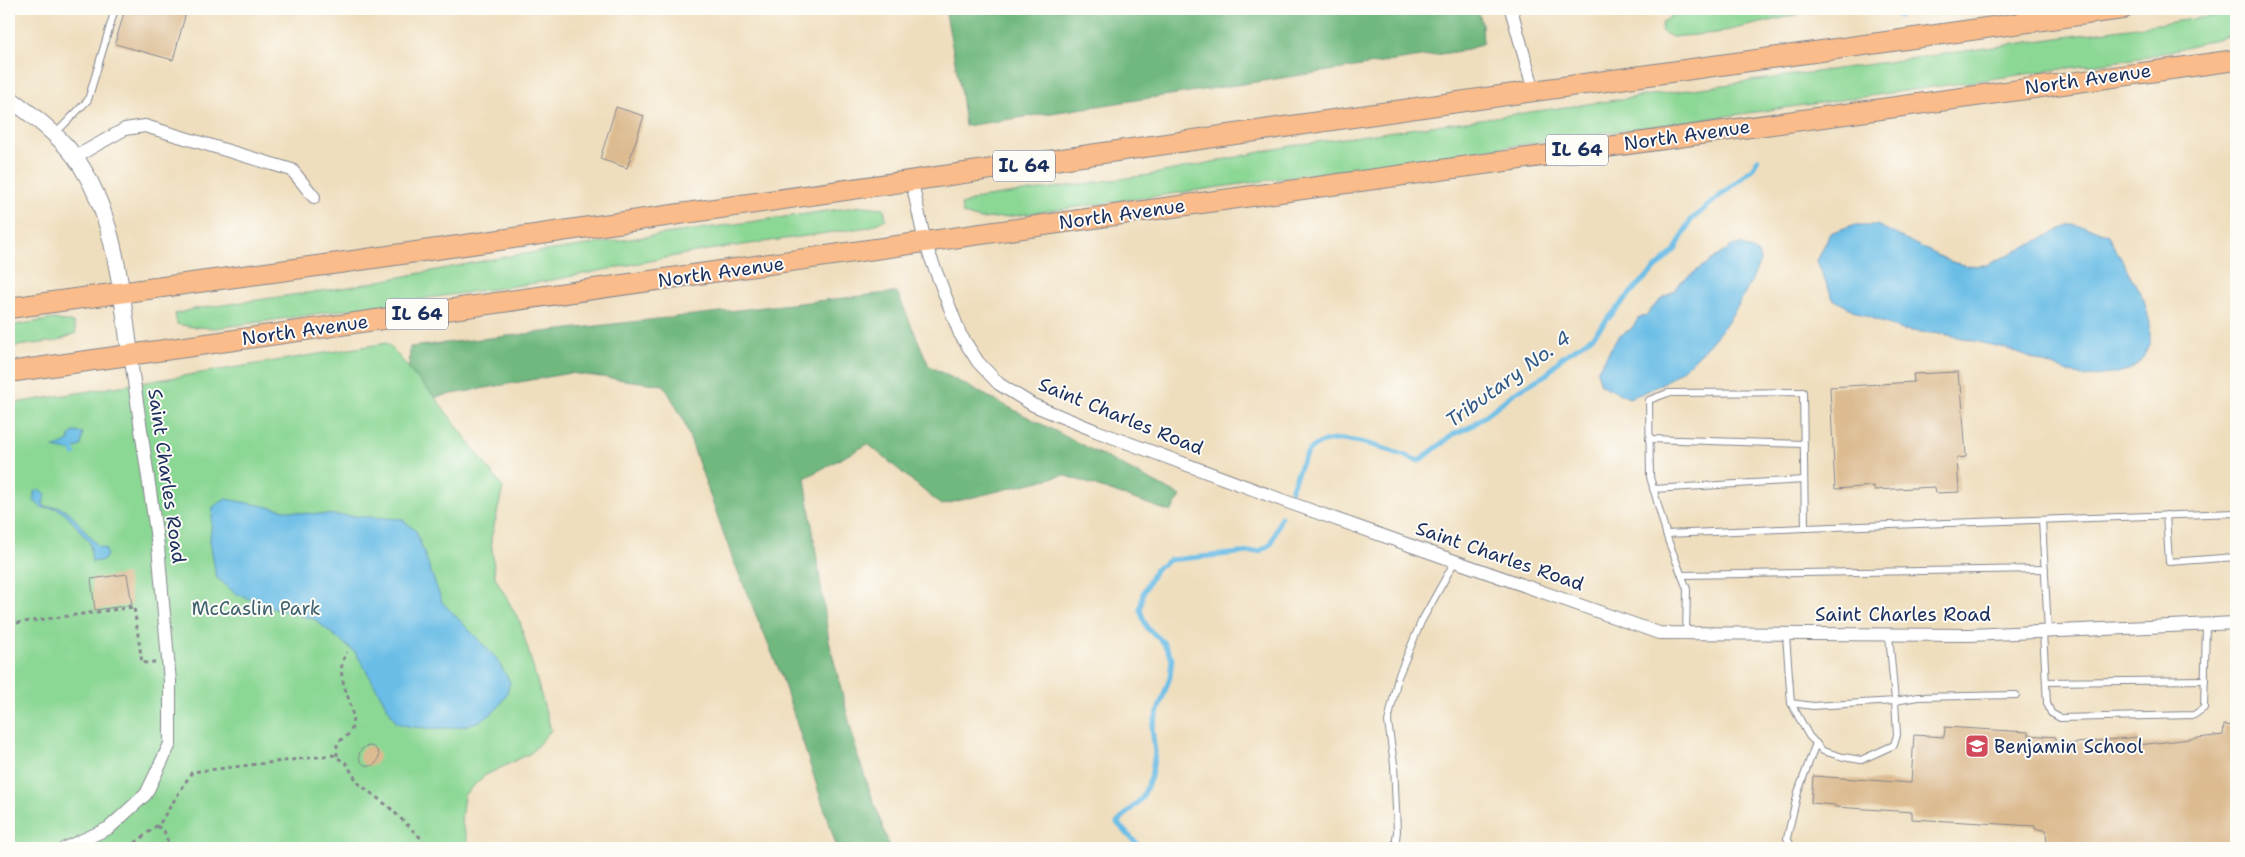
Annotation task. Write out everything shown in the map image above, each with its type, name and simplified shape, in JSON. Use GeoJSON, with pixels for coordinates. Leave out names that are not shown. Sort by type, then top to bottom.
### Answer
{"type":"FeatureCollection","features":[{"type":"Feature","properties":{"kind":"main road","name":"IL 64"},"geometry":{"type":"LineString","coordinates":[[9,308],[122,294],[912,182],[1534,91],[2122,9]]}},
{"type":"Feature","properties":{"kind":"main road","name":"North Avenue"},"geometry":{"type":"LineString","coordinates":[[9,372],[2088,79],[2236,60]]}},
{"type":"Feature","properties":{"kind":"street"},"geometry":{"type":"LineString","coordinates":[[1511,9],[1534,91]]}},
{"type":"Feature","properties":{"kind":"street","name":"Saint Charles Road"},"geometry":{"type":"LineString","coordinates":[[9,98],[54,135],[75,157],[88,180],[106,223],[122,294],[158,546],[168,660],[170,744],[146,794],[109,828],[65,848]]}},
{"type":"Feature","properties":{"kind":"street"},"geometry":{"type":"LineString","coordinates":[[75,157],[125,129],[145,126],[292,170],[314,197]]}},
{"type":"Feature","properties":{"kind":"street","name":"Saint Charles Road"},"geometry":{"type":"LineString","coordinates":[[912,182],[926,243],[960,334],[978,362],[999,384],[1033,405],[1096,431],[1290,503],[1659,633],[1686,635],[1889,635],[2045,632],[2236,623]]}},
{"type":"Feature","properties":{"kind":"lane"},"geometry":{"type":"LineString","coordinates":[[54,135],[88,100],[115,9]]}},
{"type":"Feature","properties":{"kind":"lane"},"geometry":{"type":"LineString","coordinates":[[1686,635],[1687,589],[1666,534],[1650,477],[1649,400],[1668,393],[1803,392],[1805,528]]}},
{"type":"Feature","properties":{"kind":"lane"},"geometry":{"type":"LineString","coordinates":[[1649,440],[1804,444]]}},
{"type":"Feature","properties":{"kind":"lane"},"geometry":{"type":"LineString","coordinates":[[1653,489],[1804,480]]}},
{"type":"Feature","properties":{"kind":"lane"},"geometry":{"type":"LineString","coordinates":[[1666,534],[2236,513]]}},
{"type":"Feature","properties":{"kind":"lane"},"geometry":{"type":"LineString","coordinates":[[2166,515],[2169,562],[2236,557]]}},
{"type":"Feature","properties":{"kind":"lane"},"geometry":{"type":"LineString","coordinates":[[2042,520],[2045,570],[2046,682],[2047,703],[2051,713],[2060,718],[2194,714],[2204,708],[2206,625]]}},
{"type":"Feature","properties":{"kind":"lane"},"geometry":{"type":"LineString","coordinates":[[1395,848],[1397,831],[1394,764],[1388,722],[1398,677],[1422,622],[1455,561]]}},
{"type":"Feature","properties":{"kind":"lane"},"geometry":{"type":"LineString","coordinates":[[1682,575],[2045,570]]}},
{"type":"Feature","properties":{"kind":"lane"},"geometry":{"type":"LineString","coordinates":[[1786,635],[1791,703],[1799,721],[1823,750],[1843,757],[1861,760],[1894,745],[1897,735],[1889,635]]}},
{"type":"Feature","properties":{"kind":"lane"},"geometry":{"type":"LineString","coordinates":[[2046,682],[2205,680]]}},
{"type":"Feature","properties":{"kind":"lane"},"geometry":{"type":"LineString","coordinates":[[1791,703],[1813,706],[1895,701],[1918,697],[2016,695]]}},
{"type":"Feature","properties":{"kind":"lane"},"geometry":{"type":"LineString","coordinates":[[1792,848],[1787,838],[1798,792],[1816,743]]}},
{"type":"Feature","properties":{"kind":"path"},"geometry":{"type":"LineString","coordinates":[[9,624],[134,607],[142,663],[168,660]]}},
{"type":"Feature","properties":{"kind":"path"},"geometry":{"type":"LineString","coordinates":[[337,756],[336,743],[350,733],[353,718],[351,704],[341,678],[341,664],[347,652]]}},
{"type":"Feature","properties":{"kind":"path"},"geometry":{"type":"LineString","coordinates":[[129,848],[157,826],[192,772],[337,756],[346,763],[358,783],[396,813],[430,848]]}},
{"type":"Feature","properties":{"kind":"path"},"geometry":{"type":"LineString","coordinates":[[157,826],[164,831],[170,848]]}},
{"type":"Feature","properties":{"kind":"green space"},"geometry":{"type":"Polygon","coordinates":[[[945,9],[1478,9],[1482,24],[1483,43],[1467,50],[965,126],[960,87],[945,9]]]}},
{"type":"Feature","properties":{"kind":"green space"},"geometry":{"type":"Polygon","coordinates":[[[1675,9],[1823,9],[1716,33],[1672,37],[1661,31],[1663,22],[1676,13],[1675,9]]]}},
{"type":"Feature","properties":{"kind":"green space"},"geometry":{"type":"Polygon","coordinates":[[[2236,13],[2236,34],[2147,57],[1006,217],[980,219],[963,214],[961,205],[979,198],[1149,175],[1295,145],[2236,13]]]}},
{"type":"Feature","properties":{"kind":"green space"},"geometry":{"type":"Polygon","coordinates":[[[862,206],[884,208],[886,219],[869,227],[701,251],[542,282],[217,328],[177,324],[175,314],[194,309],[349,287],[503,257],[862,206]]]}},
{"type":"Feature","properties":{"kind":"green space"},"geometry":{"type":"Polygon","coordinates":[[[897,292],[929,366],[1181,496],[1171,512],[1064,475],[941,505],[868,444],[805,478],[829,641],[858,757],[890,848],[837,848],[781,675],[732,557],[683,419],[664,385],[570,373],[435,397],[409,370],[410,347],[897,292]]]}},
{"type":"Feature","properties":{"kind":"green space"},"geometry":{"type":"Polygon","coordinates":[[[54,319],[74,323],[76,333],[57,341],[9,347],[9,326],[54,319]]]}},
{"type":"Feature","properties":{"kind":"green space","name":"McCaslin Park"},"geometry":{"type":"Polygon","coordinates":[[[387,343],[435,397],[503,488],[491,539],[495,577],[520,622],[551,730],[531,753],[484,776],[464,795],[461,820],[470,848],[9,848],[9,404],[387,343]]]}},
{"type":"Feature","properties":{"kind":"water"},"geometry":{"type":"Polygon","coordinates":[[[1853,225],[1877,225],[1949,261],[1967,266],[1987,265],[2070,225],[2085,226],[2108,235],[2144,300],[2150,323],[2150,342],[2142,360],[2129,370],[2082,377],[2004,348],[1949,335],[1903,330],[1858,313],[1833,299],[1817,261],[1830,233],[1853,225]]]}},
{"type":"Feature","properties":{"kind":"water"},"geometry":{"type":"Polygon","coordinates":[[[1740,244],[1758,253],[1760,261],[1739,305],[1725,325],[1692,362],[1672,377],[1651,389],[1629,398],[1601,385],[1597,371],[1618,337],[1631,329],[1638,319],[1646,315],[1661,299],[1674,291],[1679,283],[1732,246],[1740,244]]]}},
{"type":"Feature","properties":{"kind":"water"},"geometry":{"type":"Polygon","coordinates":[[[74,432],[83,433],[81,446],[69,451],[53,448],[70,441],[69,436],[74,432]]]}},
{"type":"Feature","properties":{"kind":"water"},"geometry":{"type":"Polygon","coordinates":[[[40,490],[46,494],[43,503],[45,507],[59,507],[70,513],[98,546],[105,548],[107,555],[104,560],[92,562],[90,543],[67,515],[56,508],[43,508],[34,501],[34,492],[40,490]]]}},
{"type":"Feature","properties":{"kind":"water"},"geometry":{"type":"Polygon","coordinates":[[[226,499],[301,513],[402,519],[416,531],[442,602],[496,658],[510,682],[505,696],[498,707],[489,716],[478,722],[453,728],[406,726],[396,722],[356,653],[314,619],[268,607],[235,593],[216,577],[210,540],[213,507],[226,499]]]}},
{"type":"Feature","properties":{"kind":"building"},"geometry":{"type":"Polygon","coordinates":[[[125,9],[187,9],[173,60],[115,44],[125,9]]]}},
{"type":"Feature","properties":{"kind":"building"},"geometry":{"type":"Polygon","coordinates":[[[616,107],[644,116],[627,168],[600,159],[616,107]]]}},
{"type":"Feature","properties":{"kind":"building"},"geometry":{"type":"Polygon","coordinates":[[[1958,372],[1959,385],[1961,385],[1966,457],[1957,458],[1959,492],[1936,493],[1935,487],[1874,490],[1874,486],[1835,489],[1830,387],[1914,382],[1913,374],[1958,372]]]}},
{"type":"Feature","properties":{"kind":"building"},"geometry":{"type":"Polygon","coordinates":[[[127,574],[132,605],[95,610],[91,579],[127,574]]]}},
{"type":"Feature","properties":{"kind":"building"},"geometry":{"type":"Polygon","coordinates":[[[2224,725],[2236,726],[2236,848],[2047,848],[2046,830],[2035,829],[2035,826],[1912,819],[1912,812],[1835,807],[1835,805],[1811,803],[1813,776],[1911,783],[1914,735],[1944,737],[1945,727],[2028,732],[2028,735],[2056,737],[2056,745],[2138,737],[2139,745],[2223,735],[2224,725]]]}},
{"type":"Feature","properties":{"kind":"building"},"geometry":{"type":"Polygon","coordinates":[[[365,746],[373,746],[379,752],[379,760],[373,766],[365,766],[359,760],[359,752],[365,746]]]}},
{"type":"Feature","properties":{"kind":"waterway","name":"Tributary No. 4"},"geometry":{"type":"LineString","coordinates":[[1899,16],[1905,9]]}},
{"type":"Feature","properties":{"kind":"waterway","name":"Tributary No. 4"},"geometry":{"type":"LineString","coordinates":[[1291,490],[1306,455],[1319,444],[1332,440],[1362,442],[1419,461],[1454,434],[1472,426],[1514,393],[1547,374],[1560,359],[1592,337],[1636,287],[1675,250],[1691,220],[1752,169],[1758,159]]}},
{"type":"Feature","properties":{"kind":"waterway"},"geometry":{"type":"LineString","coordinates":[[73,450],[74,454]]}},
{"type":"Feature","properties":{"kind":"waterway","name":"Tributary No. 4"},"geometry":{"type":"LineString","coordinates":[[1141,848],[1117,823],[1142,798],[1151,777],[1155,753],[1152,728],[1170,677],[1172,659],[1163,642],[1147,628],[1140,610],[1143,593],[1155,570],[1169,560],[1260,551],[1271,544],[1281,517]]}},
{"type":"Feature","properties":{"kind":"place","name":"Benjamin School"},"geometry":{"type":"Point","coordinates":[1977,746]}}]}
